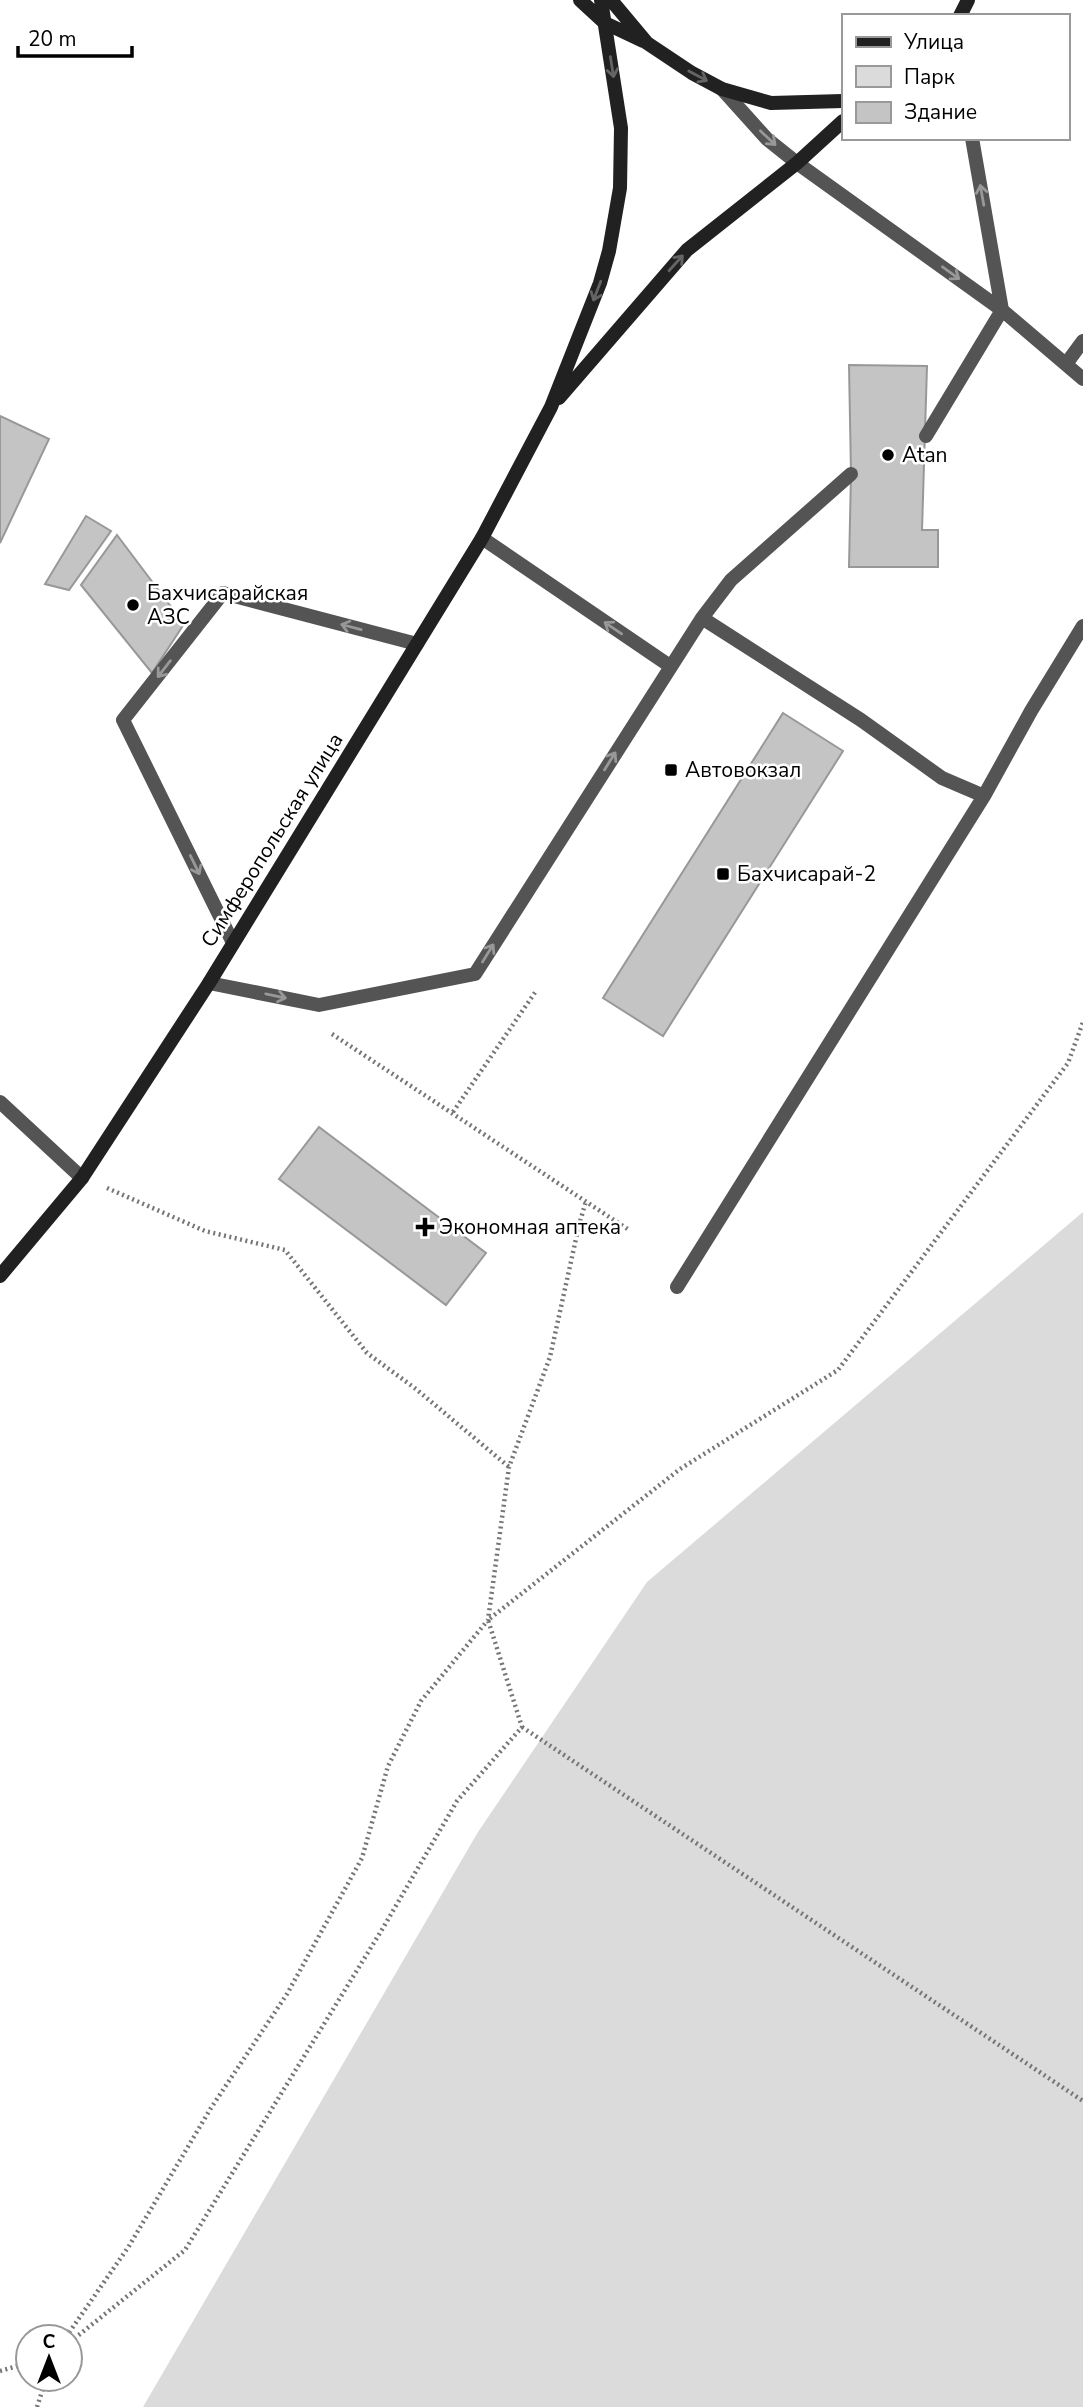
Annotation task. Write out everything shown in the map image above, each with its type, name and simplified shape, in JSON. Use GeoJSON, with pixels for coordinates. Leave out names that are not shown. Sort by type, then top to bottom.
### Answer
{"type":"FeatureCollection","features":[{"type":"Feature","properties":{"kind":"main road"},"geometry":{"type":"LineString","coordinates":[[580,0],[605,23],[647,43],[722,89],[771,103],[816,104],[842,101]]}},
{"type":"Feature","properties":{"kind":"main road","name":"Симферопольская улица"},"geometry":{"type":"LineString","coordinates":[[0,1276],[82,1178],[209,982],[482,538],[551,407],[600,283],[609,251],[620,188],[621,128],[601,0]]}},
{"type":"Feature","properties":{"kind":"main road"},"geometry":{"type":"LineString","coordinates":[[611,0],[647,43]]}},
{"type":"Feature","properties":{"kind":"main road","name":"Симферопольская улица"},"geometry":{"type":"LineString","coordinates":[[551,407],[687,250],[797,163],[842,122]]}},
{"type":"Feature","properties":{"kind":"lane"},"geometry":{"type":"LineString","coordinates":[[722,89],[767,138],[797,163],[1002,310],[1083,379]]}},
{"type":"Feature","properties":{"kind":"lane"},"geometry":{"type":"LineString","coordinates":[[926,436],[1002,310],[972,140]]}},
{"type":"Feature","properties":{"kind":"lane"},"geometry":{"type":"LineString","coordinates":[[1066,364],[1083,341]]}},
{"type":"Feature","properties":{"kind":"lane"},"geometry":{"type":"LineString","coordinates":[[209,982],[319,1005],[475,974],[702,618],[731,580],[851,474]]}},
{"type":"Feature","properties":{"kind":"lane"},"geometry":{"type":"LineString","coordinates":[[482,538],[670,666]]}},
{"type":"Feature","properties":{"kind":"lane"},"geometry":{"type":"LineString","coordinates":[[233,943],[123,720],[223,593],[417,644]]}},
{"type":"Feature","properties":{"kind":"lane"},"geometry":{"type":"LineString","coordinates":[[702,618],[861,720],[942,778],[984,796]]}},
{"type":"Feature","properties":{"kind":"lane"},"geometry":{"type":"LineString","coordinates":[[677,1287],[984,796],[1031,711],[1083,626]]}},
{"type":"Feature","properties":{"kind":"lane"},"geometry":{"type":"LineString","coordinates":[[0,1102],[82,1178]]}},
{"type":"Feature","properties":{"kind":"path"},"geometry":{"type":"LineString","coordinates":[[453,1112],[536,991]]}},
{"type":"Feature","properties":{"kind":"path"},"geometry":{"type":"LineString","coordinates":[[76,2323],[129,2246],[211,2108],[288,1994],[362,1858],[388,1766],[421,1701],[488,1620],[680,1469],[838,1370],[1068,1063],[1083,1022]]}},
{"type":"Feature","properties":{"kind":"path"},"geometry":{"type":"LineString","coordinates":[[332,1034],[629,1230]]}},
{"type":"Feature","properties":{"kind":"path"},"geometry":{"type":"LineString","coordinates":[[82,1178],[205,1231],[285,1250],[367,1353],[416,1389],[509,1467]]}},
{"type":"Feature","properties":{"kind":"path"},"geometry":{"type":"LineString","coordinates":[[586,1201],[550,1357],[509,1467],[488,1620],[522,1727],[1083,2101]]}},
{"type":"Feature","properties":{"kind":"path"},"geometry":{"type":"LineString","coordinates":[[84,2331],[185,2250],[383,1928],[457,1801],[522,1727]]}},
{"type":"Feature","properties":{"kind":"green space"},"geometry":{"type":"Polygon","coordinates":[[[1083,1212],[1083,2407],[143,2407],[478,1832],[647,1582],[1083,1212]]]}},
{"type":"Feature","properties":{"kind":"building","name":"Atan"},"geometry":{"type":"Polygon","coordinates":[[[849,365],[927,366],[922,530],[938,530],[938,567],[849,567],[849,365]]]}},
{"type":"Feature","properties":{"kind":"building"},"geometry":{"type":"Polygon","coordinates":[[[0,416],[49,439],[0,543],[0,416]]]}},
{"type":"Feature","properties":{"kind":"building"},"geometry":{"type":"Polygon","coordinates":[[[86,516],[111,531],[69,590],[45,584],[86,516]]]}},
{"type":"Feature","properties":{"kind":"building","name":"Бахчисарайская АЗС"},"geometry":{"type":"Polygon","coordinates":[[[117,535],[184,624],[152,673],[81,585],[117,535]]]}},
{"type":"Feature","properties":{"kind":"building","name":"Бахчисарай-2"},"geometry":{"type":"Polygon","coordinates":[[[783,713],[843,751],[663,1036],[603,998],[783,713]]]}},
{"type":"Feature","properties":{"kind":"building"},"geometry":{"type":"Polygon","coordinates":[[[319,1127],[486,1253],[446,1305],[279,1179],[319,1127]]]}},
{"type":"Feature","properties":{"kind":"place","name":"Atan"},"geometry":{"type":"Point","coordinates":[888,455]}},
{"type":"Feature","properties":{"kind":"place","name":"Бахчисарайская АЗС"},"geometry":{"type":"Point","coordinates":[133,605]}},
{"type":"Feature","properties":{"kind":"place","name":"Автовокзал"},"geometry":{"type":"Point","coordinates":[671,770]}},
{"type":"Feature","properties":{"kind":"place","name":"Бахчисарай-2"},"geometry":{"type":"Point","coordinates":[723,874]}},
{"type":"Feature","properties":{"kind":"place","name":"Экономная аптека"},"geometry":{"type":"Point","coordinates":[425,1227]}}]}
